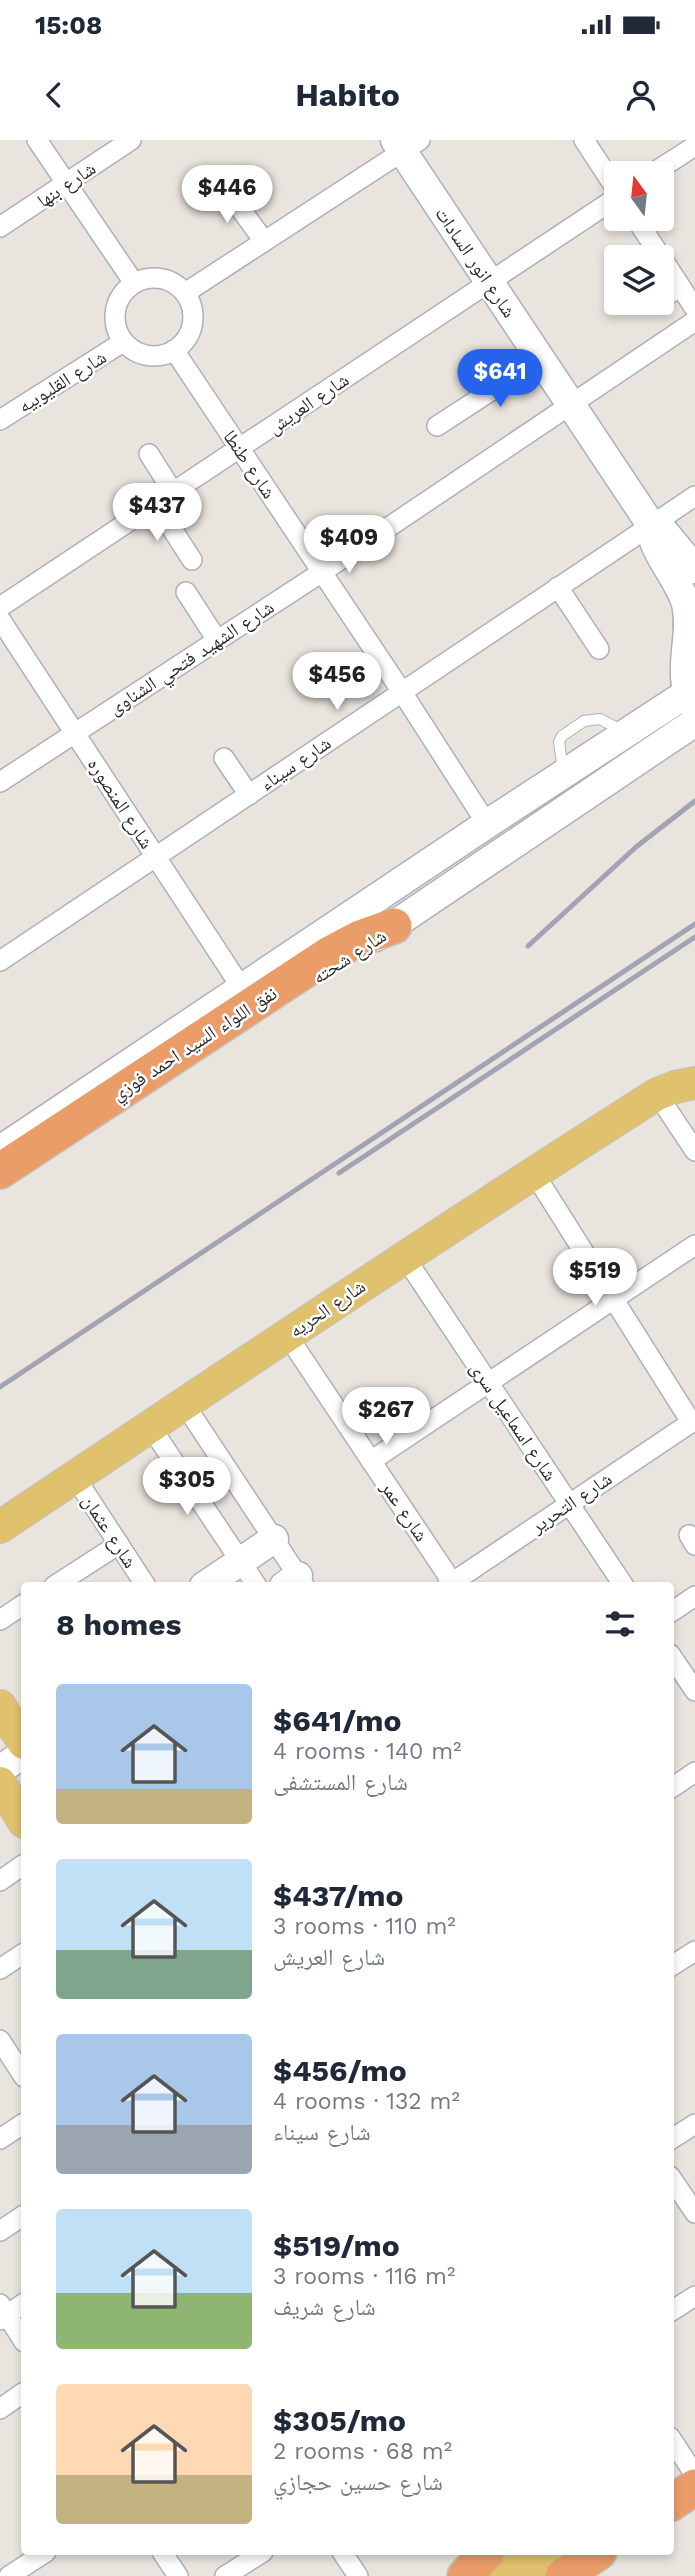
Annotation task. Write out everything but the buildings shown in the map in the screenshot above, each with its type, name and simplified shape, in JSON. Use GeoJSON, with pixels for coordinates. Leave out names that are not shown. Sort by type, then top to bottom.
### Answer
{"type":"FeatureCollection","features":[{"type":"Feature","properties":{"kind":"highway","name":"نفق اللواء السيد احمد فوزي"},"geometry":{"type":"LineString","coordinates":[[0,1171],[328,955],[360,938],[394,926]]}},
{"type":"Feature","properties":{"kind":"highway"},"geometry":{"type":"LineString","coordinates":[[674,2501],[695,2487]]}},
{"type":"Feature","properties":{"kind":"highway"},"geometry":{"type":"LineString","coordinates":[[465,2576],[484,2555]]}},
{"type":"Feature","properties":{"kind":"highway"},"geometry":{"type":"LineString","coordinates":[[563,2566],[591,2555]]}},
{"type":"Feature","properties":{"kind":"main road","name":"شارع انور السادات"},"geometry":{"type":"LineString","coordinates":[[406,144],[489,282],[651,524],[653,540],[676,578],[685,601],[690,649],[683,673],[692,697]]}},
{"type":"Feature","properties":{"kind":"main road","name":"شارع انور السادات"},"geometry":{"type":"LineString","coordinates":[[651,524],[666,531],[695,569]]}},
{"type":"Feature","properties":{"kind":"main road","name":"شارع شحته"},"geometry":{"type":"LineString","coordinates":[[0,1150],[626,733],[692,697]]}},
{"type":"Feature","properties":{"kind":"main road","name":"شارع شحته"},"geometry":{"type":"LineString","coordinates":[[0,1186],[394,926],[695,722]]}},
{"type":"Feature","properties":{"kind":"main road","name":"شارع الحريه"},"geometry":{"type":"LineString","coordinates":[[0,1527],[404,1256],[657,1094],[695,1083]]}},
{"type":"Feature","properties":{"kind":"main road"},"geometry":{"type":"LineString","coordinates":[[657,1094],[695,1104]]}},
{"type":"Feature","properties":{"kind":"main road"},"geometry":{"type":"LineString","coordinates":[[210,1582],[274,1539]]}},
{"type":"Feature","properties":{"kind":"main road"},"geometry":{"type":"LineString","coordinates":[[8,1712],[21,1737]]}},
{"type":"Feature","properties":{"kind":"main road"},"geometry":{"type":"LineString","coordinates":[[0,1770],[21,1755]]}},
{"type":"Feature","properties":{"kind":"main road"},"geometry":{"type":"LineString","coordinates":[[0,1783],[21,1807]]}},
{"type":"Feature","properties":{"kind":"main road"},"geometry":{"type":"LineString","coordinates":[[477,2576],[494,2565],[524,2559],[563,2566]]}},
{"type":"Feature","properties":{"kind":"street"},"geometry":{"type":"LineString","coordinates":[[37,140],[134,283]]}},
{"type":"Feature","properties":{"kind":"street","name":"شارع بنها"},"geometry":{"type":"LineString","coordinates":[[0,227],[131,140]]}},
{"type":"Feature","properties":{"kind":"street"},"geometry":{"type":"LineString","coordinates":[[584,140],[604,171]]}},
{"type":"Feature","properties":{"kind":"street"},"geometry":{"type":"LineString","coordinates":[[185,293],[406,144]]}},
{"type":"Feature","properties":{"kind":"street"},"geometry":{"type":"LineString","coordinates":[[672,161],[695,146]]}},
{"type":"Feature","properties":{"kind":"street"},"geometry":{"type":"LineString","coordinates":[[223,185],[264,241]]}},
{"type":"Feature","properties":{"kind":"street","name":"شارع العريش"},"geometry":{"type":"LineString","coordinates":[[0,607],[604,206]]}},
{"type":"Feature","properties":{"kind":"street"},"geometry":{"type":"LineString","coordinates":[[674,277],[695,309]]}},
{"type":"Feature","properties":{"kind":"street"},"geometry":{"type":"LineString","coordinates":[[152,278],[178,286],[185,293],[190,303],[192,324],[189,334],[174,350],[153,356],[132,350],[123,342],[114,321],[115,310],[125,290],[134,283],[152,278]]}},
{"type":"Feature","properties":{"kind":"street"},"geometry":{"type":"LineString","coordinates":[[674,290],[680,286]]}},
{"type":"Feature","properties":{"kind":"street","name":"شارع الشهيد فتحي الشناوى"},"geometry":{"type":"LineString","coordinates":[[0,782],[322,572],[695,321]]}},
{"type":"Feature","properties":{"kind":"street","name":"شارع القليوبيه"},"geometry":{"type":"LineString","coordinates":[[0,420],[123,342]]}},
{"type":"Feature","properties":{"kind":"street","name":"شارع طنطا"},"geometry":{"type":"LineString","coordinates":[[174,350],[487,824]]}},
{"type":"Feature","properties":{"kind":"street"},"geometry":{"type":"LineString","coordinates":[[437,426],[541,359]]}},
{"type":"Feature","properties":{"kind":"street"},"geometry":{"type":"LineString","coordinates":[[149,454],[173,492]]}},
{"type":"Feature","properties":{"kind":"street","name":"شارع سيناء"},"geometry":{"type":"LineString","coordinates":[[0,961],[695,496]]}},
{"type":"Feature","properties":{"kind":"street"},"geometry":{"type":"LineString","coordinates":[[156,504],[192,560]]}},
{"type":"Feature","properties":{"kind":"street"},"geometry":{"type":"LineString","coordinates":[[558,587],[599,649]]}},
{"type":"Feature","properties":{"kind":"street"},"geometry":{"type":"LineString","coordinates":[[186,593],[217,640]]}},
{"type":"Feature","properties":{"kind":"street","name":"شارع المنصوره"},"geometry":{"type":"LineString","coordinates":[[0,619],[242,988]]}},
{"type":"Feature","properties":{"kind":"street"},"geometry":{"type":"LineString","coordinates":[[224,758],[249,795]]}},
{"type":"Feature","properties":{"kind":"street"},"geometry":{"type":"LineString","coordinates":[[657,1094],[695,1151]]}},
{"type":"Feature","properties":{"kind":"street"},"geometry":{"type":"LineString","coordinates":[[534,1173],[693,1421]]}},
{"type":"Feature","properties":{"kind":"street"},"geometry":{"type":"LineString","coordinates":[[371,1461],[695,1245]]}},
{"type":"Feature","properties":{"kind":"street","name":"شارع اسماعيل سرى"},"geometry":{"type":"LineString","coordinates":[[404,1256],[621,1582]]}},
{"type":"Feature","properties":{"kind":"street","name":"شارع عمر"},"geometry":{"type":"LineString","coordinates":[[287,1335],[449,1582]]}},
{"type":"Feature","properties":{"kind":"street"},"geometry":{"type":"LineString","coordinates":[[183,1402],[274,1539],[296,1582]]}},
{"type":"Feature","properties":{"kind":"street","name":"شارع التحرير"},"geometry":{"type":"LineString","coordinates":[[453,1582],[693,1421]]}},
{"type":"Feature","properties":{"kind":"street"},"geometry":{"type":"LineString","coordinates":[[150,1426],[254,1582]]}},
{"type":"Feature","properties":{"kind":"street","name":"شارع عثمان"},"geometry":{"type":"LineString","coordinates":[[75,1477],[143,1582]]}},
{"type":"Feature","properties":{"kind":"street"},"geometry":{"type":"LineString","coordinates":[[60,1582],[118,1544]]}},
{"type":"Feature","properties":{"kind":"street"},"geometry":{"type":"LineString","coordinates":[[674,1610],[695,1596]]}},
{"type":"Feature","properties":{"kind":"street"},"geometry":{"type":"LineString","coordinates":[[0,1620],[21,1606]]}},
{"type":"Feature","properties":{"kind":"street"},"geometry":{"type":"LineString","coordinates":[[674,1660],[695,1691]]}},
{"type":"Feature","properties":{"kind":"street"},"geometry":{"type":"LineString","coordinates":[[674,1786],[695,1772]]}},
{"type":"Feature","properties":{"kind":"street"},"geometry":{"type":"LineString","coordinates":[[0,1881],[21,1866]]}},
{"type":"Feature","properties":{"kind":"street"},"geometry":{"type":"LineString","coordinates":[[674,1964],[695,1951]]}},
{"type":"Feature","properties":{"kind":"street"},"geometry":{"type":"LineString","coordinates":[[0,1969],[21,1955]]}},
{"type":"Feature","properties":{"kind":"street"},"geometry":{"type":"LineString","coordinates":[[8,2049],[21,2072]]}},
{"type":"Feature","properties":{"kind":"street"},"geometry":{"type":"LineString","coordinates":[[674,2137],[695,2124]]}},
{"type":"Feature","properties":{"kind":"street"},"geometry":{"type":"LineString","coordinates":[[0,2139],[21,2125]]}},
{"type":"Feature","properties":{"kind":"street"},"geometry":{"type":"LineString","coordinates":[[674,2182],[695,2213]]}},
{"type":"Feature","properties":{"kind":"street"},"geometry":{"type":"LineString","coordinates":[[0,2231],[21,2217]]}},
{"type":"Feature","properties":{"kind":"street"},"geometry":{"type":"LineString","coordinates":[[674,2309],[695,2295]]}},
{"type":"Feature","properties":{"kind":"street"},"geometry":{"type":"LineString","coordinates":[[21,2304],[2,2313],[21,2338]]}},
{"type":"Feature","properties":{"kind":"street"},"geometry":{"type":"LineString","coordinates":[[0,2409],[21,2394]]}},
{"type":"Feature","properties":{"kind":"street"},"geometry":{"type":"LineString","coordinates":[[674,2443],[695,2474]]}},
{"type":"Feature","properties":{"kind":"street"},"geometry":{"type":"LineString","coordinates":[[0,2567],[7,2576],[41,2555]]}},
{"type":"Feature","properties":{"kind":"street"},"geometry":{"type":"LineString","coordinates":[[164,2555],[178,2576]]}},
{"type":"Feature","properties":{"kind":"street"},"geometry":{"type":"LineString","coordinates":[[226,2576],[258,2555]]}},
{"type":"Feature","properties":{"kind":"street"},"geometry":{"type":"LineString","coordinates":[[344,2555],[358,2576]]}},
{"type":"Feature","properties":{"kind":"railway"},"geometry":{"type":"LineString","coordinates":[[528,946],[636,847],[695,801]]}},
{"type":"Feature","properties":{"kind":"railway"},"geometry":{"type":"LineString","coordinates":[[0,1387],[695,924]]}},
{"type":"Feature","properties":{"kind":"railway"},"geometry":{"type":"LineString","coordinates":[[339,1173],[695,937]]}}]}
